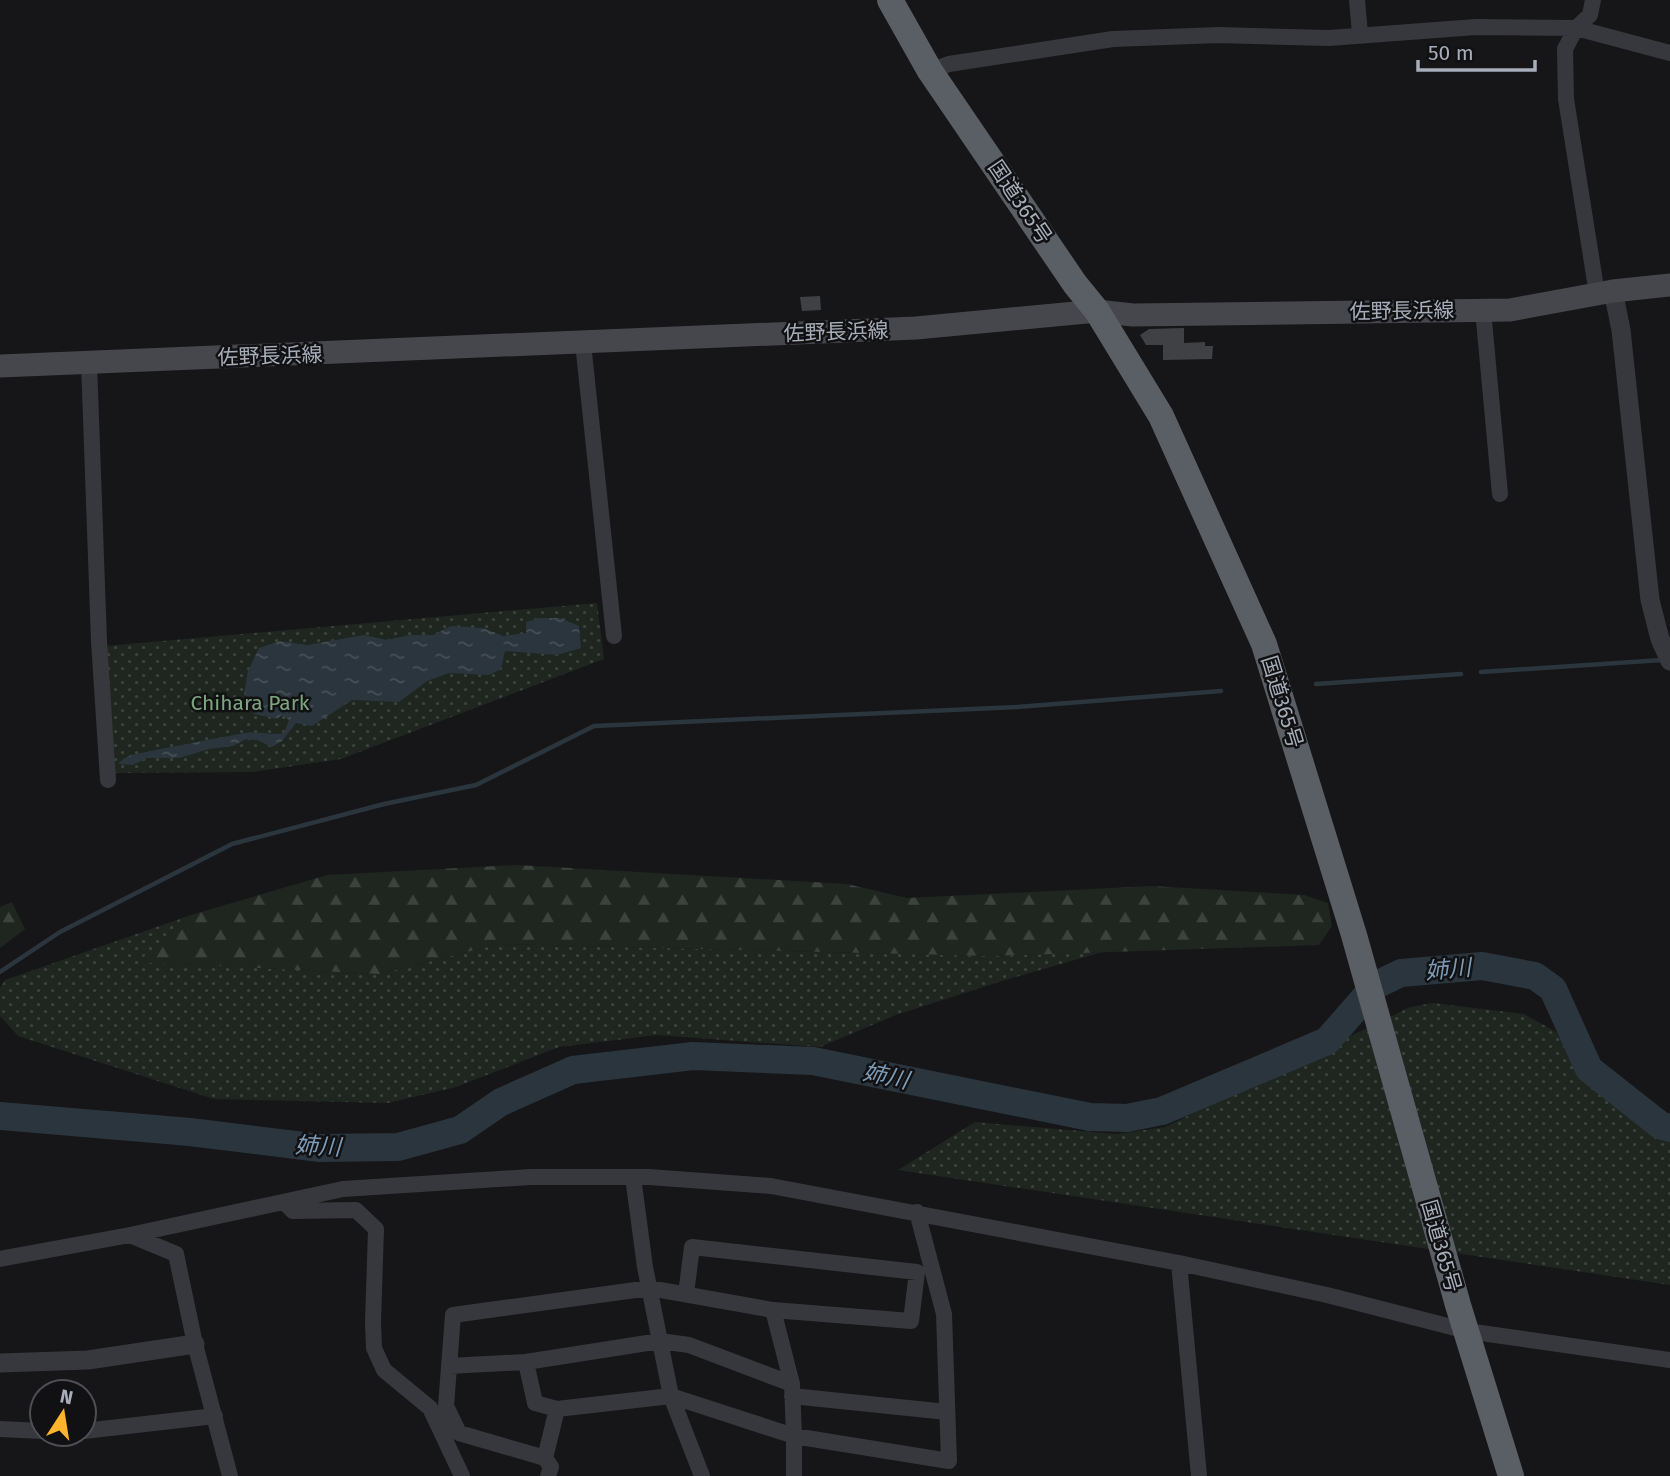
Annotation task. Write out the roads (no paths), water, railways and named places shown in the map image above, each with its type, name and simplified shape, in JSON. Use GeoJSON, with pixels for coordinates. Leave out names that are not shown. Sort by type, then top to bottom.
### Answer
{"type":"FeatureCollection","features":[{"type":"Feature","properties":{"kind":"highway","name":"国道365号"},"geometry":{"type":"LineString","coordinates":[[890,0],[930,71],[1075,284],[1097,311],[1161,416],[1264,644],[1354,934],[1458,1304],[1511,1476]]}},
{"type":"Feature","properties":{"kind":"main road","name":"佐野長浜線"},"geometry":{"type":"LineString","coordinates":[[0,366],[916,328],[1097,311],[1133,315],[1510,310],[1605,292],[1670,285]]}},
{"type":"Feature","properties":{"kind":"street"},"geometry":{"type":"LineString","coordinates":[[1357,0],[1360,34]]}},
{"type":"Feature","properties":{"kind":"street"},"geometry":{"type":"LineString","coordinates":[[1593,0],[1590,15],[1576,28],[1565,49],[1566,99],[1605,292],[1621,330],[1650,600],[1660,639],[1670,660]]}},
{"type":"Feature","properties":{"kind":"street"},"geometry":{"type":"LineString","coordinates":[[930,71],[949,64],[1113,39],[1219,35],[1329,38],[1476,27],[1576,28],[1670,53]]}},
{"type":"Feature","properties":{"kind":"street"},"geometry":{"type":"LineString","coordinates":[[1483,310],[1500,494]]}},
{"type":"Feature","properties":{"kind":"street"},"geometry":{"type":"LineString","coordinates":[[583,343],[614,636]]}},
{"type":"Feature","properties":{"kind":"street"},"geometry":{"type":"LineString","coordinates":[[89,363],[99,641],[108,780]]}},
{"type":"Feature","properties":{"kind":"street"},"geometry":{"type":"LineString","coordinates":[[0,1259],[130,1235],[343,1189],[530,1177],[633,1177],[771,1186],[1179,1263],[1327,1295],[1467,1331],[1670,1360]]}},
{"type":"Feature","properties":{"kind":"street"},"geometry":{"type":"LineString","coordinates":[[633,1177],[650,1288],[671,1396],[702,1476]]}},
{"type":"Feature","properties":{"kind":"street"},"geometry":{"type":"LineString","coordinates":[[285,1203],[293,1211],[356,1210],[376,1229],[374,1348],[384,1370],[430,1408],[462,1476]]}},
{"type":"Feature","properties":{"kind":"street"},"geometry":{"type":"LineString","coordinates":[[526,1362],[535,1403],[557,1409],[671,1396],[794,1436],[949,1469],[944,1314],[916,1212]]}},
{"type":"Feature","properties":{"kind":"street"},"geometry":{"type":"LineString","coordinates":[[130,1235],[176,1254],[195,1344],[230,1476]]}},
{"type":"Feature","properties":{"kind":"street"},"geometry":{"type":"LineString","coordinates":[[548,1476],[551,1467],[545,1458],[459,1433],[446,1406],[453,1315],[650,1288],[773,1310],[911,1321],[917,1272],[692,1247],[685,1294]]}},
{"type":"Feature","properties":{"kind":"street"},"geometry":{"type":"LineString","coordinates":[[1179,1263],[1199,1476]]}},
{"type":"Feature","properties":{"kind":"street"},"geometry":{"type":"LineString","coordinates":[[773,1310],[792,1390],[794,1476]]}},
{"type":"Feature","properties":{"kind":"street"},"geometry":{"type":"LineString","coordinates":[[449,1366],[526,1362],[660,1341],[689,1345],[792,1390],[947,1412]]}},
{"type":"Feature","properties":{"kind":"street"},"geometry":{"type":"LineString","coordinates":[[0,1363],[88,1360],[195,1344]]}},
{"type":"Feature","properties":{"kind":"street"},"geometry":{"type":"LineString","coordinates":[[545,1458],[557,1409]]}},
{"type":"Feature","properties":{"kind":"street"},"geometry":{"type":"LineString","coordinates":[[98,1429],[215,1416]]}},
{"type":"Feature","properties":{"kind":"street"},"geometry":{"type":"LineString","coordinates":[[0,1429],[28,1430]]}},
{"type":"Feature","properties":{"kind":"water"},"geometry":{"type":"Polygon","coordinates":[[[540,618],[560,618],[579,626],[581,648],[557,655],[505,651],[501,669],[489,675],[449,673],[427,681],[399,702],[352,700],[312,726],[296,723],[282,741],[272,747],[257,740],[246,739],[233,746],[209,749],[179,758],[147,758],[133,765],[118,764],[131,755],[216,738],[250,733],[284,733],[289,720],[282,715],[277,719],[254,714],[244,694],[248,671],[259,648],[280,641],[307,645],[364,635],[387,640],[410,635],[433,635],[451,626],[483,628],[503,636],[526,633],[526,622],[540,618]]]}},
{"type":"Feature","properties":{"kind":"waterway"},"geometry":{"type":"LineString","coordinates":[[1481,672],[1662,660]]}},
{"type":"Feature","properties":{"kind":"waterway"},"geometry":{"type":"LineString","coordinates":[[1316,684],[1461,674]]}},
{"type":"Feature","properties":{"kind":"waterway"},"geometry":{"type":"LineString","coordinates":[[0,972],[60,932],[232,844],[384,804],[476,785],[594,726],[1017,707],[1221,691]]}},
{"type":"Feature","properties":{"kind":"waterway","name":"姉川"},"geometry":{"type":"LineString","coordinates":[[0,1116],[190,1132],[320,1148],[398,1147],[460,1130],[501,1102],[573,1070],[693,1056],[813,1061],[1090,1117],[1127,1118],[1162,1111],[1327,1041],[1376,985],[1401,973],[1482,966],[1535,976],[1553,989],[1589,1069],[1660,1125],[1670,1128]]}},
{"type":"Feature","properties":{"kind":"park label","name":"Chihara Park"},"geometry":{"type":"Point","coordinates":[250,703]}}]}
